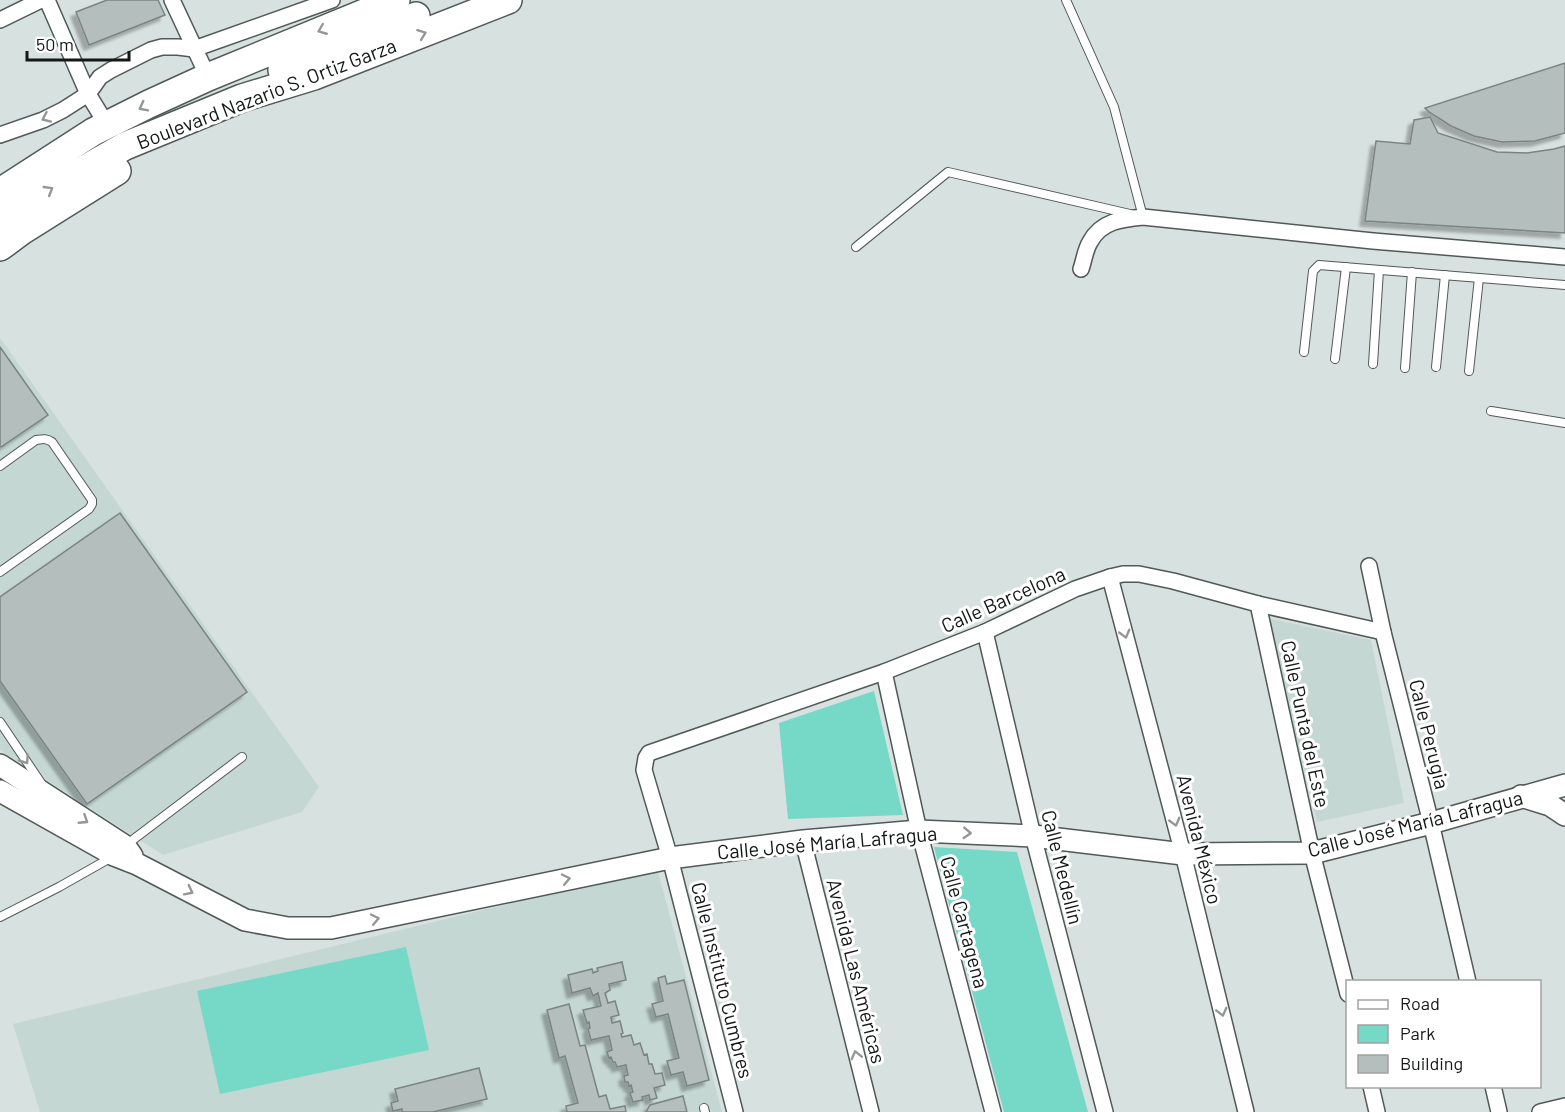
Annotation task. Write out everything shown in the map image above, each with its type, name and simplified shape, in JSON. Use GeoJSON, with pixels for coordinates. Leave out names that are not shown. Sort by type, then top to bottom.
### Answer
{"type":"FeatureCollection","features":[{"type":"Feature","properties":{"kind":"highway","name":"Boulevard Nazario S. Ortiz Garza"},"geometry":{"type":"LineString","coordinates":[[0,192],[100,129],[360,7],[396,0]]}},
{"type":"Feature","properties":{"kind":"highway"},"geometry":{"type":"LineString","coordinates":[[125,146],[177,114],[334,48],[459,0]]}},
{"type":"Feature","properties":{"kind":"highway","name":"Boulevard Nazario S. Ortiz Garza"},"geometry":{"type":"LineString","coordinates":[[11,225],[50,189],[125,146],[242,98],[314,76],[508,0]]}},
{"type":"Feature","properties":{"kind":"highway"},"geometry":{"type":"LineString","coordinates":[[3,250],[11,225],[225,116],[314,76]]}},
{"type":"Feature","properties":{"kind":"highway"},"geometry":{"type":"LineString","coordinates":[[0,170],[38,148],[100,129]]}},
{"type":"Feature","properties":{"kind":"main road","name":"Calle José María Lafragua"},"geometry":{"type":"LineString","coordinates":[[1,765],[51,798],[137,864],[245,920],[288,928],[331,928],[670,858],[803,841],[919,831],[1033,836],[1183,854],[1312,853],[1431,823],[1565,784]]}},
{"type":"Feature","properties":{"kind":"main road","name":"Calle José María Lafragua"},"geometry":{"type":"LineString","coordinates":[[0,791],[119,850]]}},
{"type":"Feature","properties":{"kind":"main road"},"geometry":{"type":"LineString","coordinates":[[1521,796],[1550,805],[1565,814]]}},
{"type":"Feature","properties":{"kind":"street"},"geometry":{"type":"LineString","coordinates":[[0,20],[41,0]]}},
{"type":"Feature","properties":{"kind":"street"},"geometry":{"type":"LineString","coordinates":[[47,0],[88,94],[100,129]]}},
{"type":"Feature","properties":{"kind":"street"},"geometry":{"type":"LineString","coordinates":[[172,0],[208,77]]}},
{"type":"Feature","properties":{"kind":"street"},"geometry":{"type":"LineString","coordinates":[[0,135],[43,120],[63,110],[88,94],[100,78],[111,70],[152,50],[178,46],[194,49],[332,0]]}},
{"type":"Feature","properties":{"kind":"street"},"geometry":{"type":"LineString","coordinates":[[1081,269],[1089,243],[1099,231],[1118,219],[1143,217],[1373,241],[1565,257]]}},
{"type":"Feature","properties":{"kind":"street","name":"Calle Perugia"},"geometry":{"type":"LineString","coordinates":[[1369,566],[1468,980]]}},
{"type":"Feature","properties":{"kind":"street","name":"Calle Barcelona"},"geometry":{"type":"LineString","coordinates":[[649,753],[884,672],[985,632],[1075,589],[1124,574],[1139,574],[1173,581],[1258,604],[1383,632]]}},
{"type":"Feature","properties":{"kind":"street","name":"Avenida México"},"geometry":{"type":"LineString","coordinates":[[1110,577],[1183,854],[1246,1112]]}},
{"type":"Feature","properties":{"kind":"street","name":"Calle Punta del Este"},"geometry":{"type":"LineString","coordinates":[[1258,604],[1312,853],[1346,990]]}},
{"type":"Feature","properties":{"kind":"street","name":"Calle Medellín"},"geometry":{"type":"LineString","coordinates":[[985,632],[1033,836],[1105,1112]]}},
{"type":"Feature","properties":{"kind":"street","name":"Calle Cartagena"},"geometry":{"type":"LineString","coordinates":[[884,672],[919,831],[993,1112]]}},
{"type":"Feature","properties":{"kind":"street","name":"Calle Instituto Cumbres"},"geometry":{"type":"LineString","coordinates":[[649,753],[644,770],[670,858],[735,1112]]}},
{"type":"Feature","properties":{"kind":"street","name":"Avenida Las Américas"},"geometry":{"type":"LineString","coordinates":[[803,841],[871,1112]]}},
{"type":"Feature","properties":{"kind":"street"},"geometry":{"type":"LineString","coordinates":[[1371,1088],[1377,1112]]}},
{"type":"Feature","properties":{"kind":"street"},"geometry":{"type":"LineString","coordinates":[[1493,1088],[1498,1112]]}},
{"type":"Feature","properties":{"kind":"street"},"geometry":{"type":"LineString","coordinates":[[1540,1112],[1565,1106]]}},
{"type":"Feature","properties":{"kind":"lane"},"geometry":{"type":"LineString","coordinates":[[856,247],[948,172],[1143,217],[1114,107],[1066,0]]}},
{"type":"Feature","properties":{"kind":"lane"},"geometry":{"type":"LineString","coordinates":[[1304,352],[1313,271],[1319,265],[1565,285]]}},
{"type":"Feature","properties":{"kind":"lane"},"geometry":{"type":"LineString","coordinates":[[1335,359],[1346,267]]}},
{"type":"Feature","properties":{"kind":"lane"},"geometry":{"type":"LineString","coordinates":[[1373,364],[1379,270]]}},
{"type":"Feature","properties":{"kind":"lane"},"geometry":{"type":"LineString","coordinates":[[1405,368],[1413,272]]}},
{"type":"Feature","properties":{"kind":"lane"},"geometry":{"type":"LineString","coordinates":[[1436,367],[1445,274]]}},
{"type":"Feature","properties":{"kind":"lane"},"geometry":{"type":"LineString","coordinates":[[1469,371],[1479,278]]}},
{"type":"Feature","properties":{"kind":"lane"},"geometry":{"type":"LineString","coordinates":[[1491,411],[1565,423]]}},
{"type":"Feature","properties":{"kind":"lane"},"geometry":{"type":"LineString","coordinates":[[0,466],[36,440],[48,440],[92,500],[89,509],[0,572]]}},
{"type":"Feature","properties":{"kind":"lane"},"geometry":{"type":"LineString","coordinates":[[0,722],[51,798]]}},
{"type":"Feature","properties":{"kind":"lane"},"geometry":{"type":"LineString","coordinates":[[0,917],[59,887],[119,850],[242,757]]}},
{"type":"Feature","properties":{"kind":"shaded area"},"geometry":{"type":"Polygon","coordinates":[[[0,338],[319,787],[302,812],[163,855],[0,750],[0,338]]]}},
{"type":"Feature","properties":{"kind":"shaded area"},"geometry":{"type":"Polygon","coordinates":[[[1266,618],[1371,640],[1404,803],[1317,822],[1266,618]]]}},
{"type":"Feature","properties":{"kind":"shaded area"},"geometry":{"type":"Polygon","coordinates":[[[657,868],[722,1112],[40,1112],[13,1024],[657,868]]]}},
{"type":"Feature","properties":{"kind":"green space"},"geometry":{"type":"Polygon","coordinates":[[[874,691],[903,815],[788,819],[779,723],[874,691]]]}},
{"type":"Feature","properties":{"kind":"green space"},"geometry":{"type":"Polygon","coordinates":[[[934,847],[1017,852],[1088,1112],[1004,1112],[934,847]]]}},
{"type":"Feature","properties":{"kind":"green space"},"geometry":{"type":"Polygon","coordinates":[[[406,947],[429,1050],[220,1094],[197,991],[406,947]]]}},
{"type":"Feature","properties":{"kind":"building"},"geometry":{"type":"Polygon","coordinates":[[[107,0],[158,0],[165,15],[89,45],[76,12],[107,0]]]}},
{"type":"Feature","properties":{"kind":"building"},"geometry":{"type":"Polygon","coordinates":[[[1565,63],[1565,133],[1535,141],[1502,142],[1474,136],[1451,126],[1425,108],[1565,63]]]}},
{"type":"Feature","properties":{"kind":"building"},"geometry":{"type":"Polygon","coordinates":[[[1430,117],[1438,133],[1497,152],[1527,153],[1565,146],[1565,233],[1365,221],[1376,141],[1410,144],[1414,120],[1430,117]]]}},
{"type":"Feature","properties":{"kind":"building"},"geometry":{"type":"Polygon","coordinates":[[[0,347],[48,415],[1,447],[0,446],[0,347]]]}},
{"type":"Feature","properties":{"kind":"building"},"geometry":{"type":"Polygon","coordinates":[[[120,513],[247,692],[87,804],[0,681],[0,597],[120,513]]]}},
{"type":"Feature","properties":{"kind":"building"},"geometry":{"type":"Polygon","coordinates":[[[622,962],[626,980],[609,984],[610,990],[605,993],[608,1003],[615,1001],[619,1015],[611,1017],[612,1023],[620,1021],[622,1037],[631,1035],[634,1045],[640,1043],[655,1074],[662,1073],[665,1085],[654,1088],[657,1098],[650,1100],[649,1095],[642,1097],[643,1100],[633,1102],[630,1093],[633,1092],[631,1085],[625,1082],[624,1076],[628,1075],[626,1065],[617,1067],[611,1057],[609,1058],[607,1052],[612,1050],[609,1036],[591,1040],[589,1022],[587,1023],[583,1010],[601,1006],[598,993],[593,996],[590,988],[572,993],[568,975],[592,969],[593,973],[598,971],[597,968],[622,962]]]}},
{"type":"Feature","properties":{"kind":"building"},"geometry":{"type":"Polygon","coordinates":[[[665,976],[667,984],[684,980],[709,1080],[687,1086],[683,1072],[671,1075],[667,1061],[679,1058],[668,1014],[656,1017],[652,1004],[663,1001],[658,978],[665,976]]]}},
{"type":"Feature","properties":{"kind":"building"},"geometry":{"type":"Polygon","coordinates":[[[569,1004],[580,1046],[585,1045],[599,1097],[606,1095],[610,1109],[625,1106],[626,1112],[567,1112],[566,1106],[578,1103],[565,1056],[559,1058],[547,1010],[569,1004]]]}},
{"type":"Feature","properties":{"kind":"building"},"geometry":{"type":"Polygon","coordinates":[[[479,1068],[487,1099],[433,1112],[402,1112],[402,1109],[393,1111],[391,1103],[398,1101],[395,1089],[479,1068]]]}},
{"type":"Feature","properties":{"kind":"building"},"geometry":{"type":"Polygon","coordinates":[[[683,1096],[687,1112],[646,1112],[650,1105],[683,1096]]]}}]}
